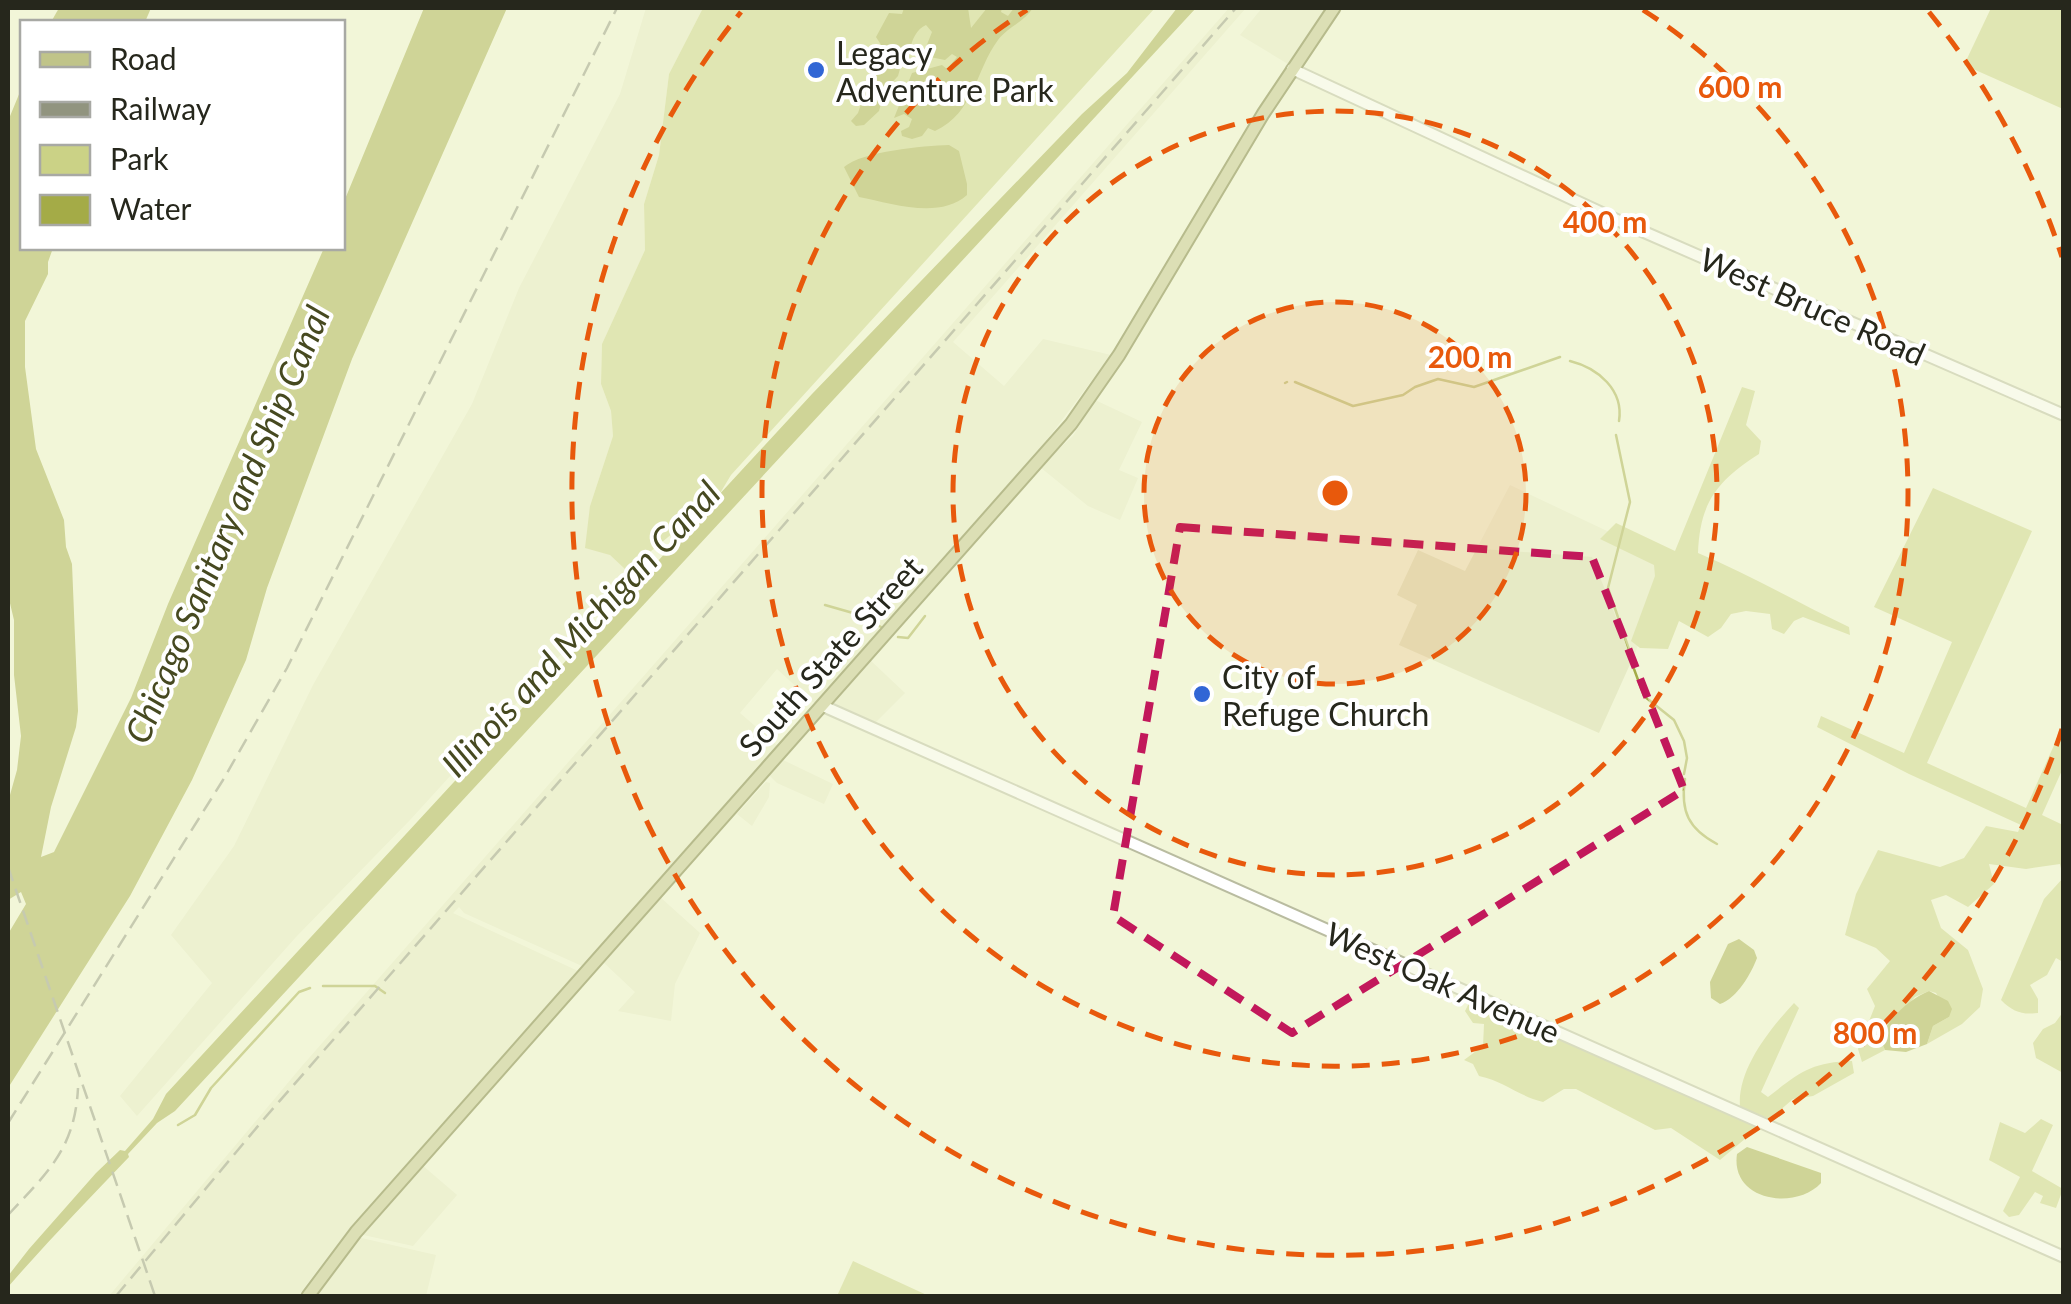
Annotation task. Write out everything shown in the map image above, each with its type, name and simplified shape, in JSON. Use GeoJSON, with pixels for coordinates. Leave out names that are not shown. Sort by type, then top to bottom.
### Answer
{"type":"FeatureCollection","features":[{"type":"Feature","properties":{"kind":"main road","name":"South State Street"},"geometry":{"type":"LineString","coordinates":[[308,1296],[356,1232],[1044,458],[1090,400],[1292,69],[1334,8]]}},
{"type":"Feature","properties":{"kind":"street","name":"West Bruce Road"},"geometry":{"type":"LineString","coordinates":[[1292,69],[1628,225],[2064,415]]}},
{"type":"Feature","properties":{"kind":"street","name":"West Oak Avenue"},"geometry":{"type":"LineString","coordinates":[[823,706],[2064,1258]]}},
{"type":"Feature","properties":{"kind":"highlighted area"},"geometry":{"type":"Polygon","coordinates":[[[1180,527],[1592,557],[1684,790],[1292,1033],[1113,916],[1180,527]]]}},
{"type":"Feature","properties":{"kind":"shaded area"},"geometry":{"type":"Polygon","coordinates":[[[646,8],[703,8],[669,74],[659,155],[644,204],[645,250],[602,344],[601,384],[611,411],[613,436],[590,506],[610,555],[627,571],[617,593],[410,820],[296,937],[137,1116],[120,1096],[212,983],[171,935],[234,846],[313,685],[472,404],[519,288],[620,94],[646,8]]]}},
{"type":"Feature","properties":{"kind":"shaded area"},"geometry":{"type":"Polygon","coordinates":[[[1229,8],[1246,8],[953,342],[1004,386],[1043,339],[1111,355],[1028,465],[815,704],[777,669],[740,713],[778,746],[582,966],[464,913],[459,907],[453,913],[578,971],[348,1230],[298,1296],[109,1296],[302,1066],[1229,8]]]}},
{"type":"Feature","properties":{"kind":"shaded area"},"geometry":{"type":"Polygon","coordinates":[[[1262,8],[1325,8],[1288,64],[1240,35],[1262,8]]]}},
{"type":"Feature","properties":{"kind":"shaded area"},"geometry":{"type":"Polygon","coordinates":[[[1095,400],[1142,422],[1119,470],[1138,478],[1120,520],[1088,506],[1040,467],[1073,436],[1095,400]]]}},
{"type":"Feature","properties":{"kind":"shaded area"},"geometry":{"type":"Polygon","coordinates":[[[1510,485],[1666,559],[1636,651],[1599,733],[1399,645],[1417,605],[1397,595],[1418,550],[1465,571],[1510,485]]]}},
{"type":"Feature","properties":{"kind":"shaded area"},"geometry":{"type":"Polygon","coordinates":[[[870,660],[905,693],[872,726],[828,706],[870,660]]]}},
{"type":"Feature","properties":{"kind":"shaded area"},"geometry":{"type":"Polygon","coordinates":[[[781,759],[833,784],[824,804],[777,783],[768,774],[781,759]]]}},
{"type":"Feature","properties":{"kind":"shaded area"},"geometry":{"type":"Polygon","coordinates":[[[766,782],[770,783],[769,797],[752,826],[737,814],[766,782]]]}},
{"type":"Feature","properties":{"kind":"shaded area"},"geometry":{"type":"Polygon","coordinates":[[[660,897],[700,933],[675,984],[671,1021],[618,1011],[635,992],[602,961],[660,897]]]}},
{"type":"Feature","properties":{"kind":"shaded area"},"geometry":{"type":"Polygon","coordinates":[[[422,1165],[457,1195],[413,1246],[359,1234],[422,1165]]]}},
{"type":"Feature","properties":{"kind":"shaded area"},"geometry":{"type":"Polygon","coordinates":[[[357,1237],[436,1255],[426,1296],[312,1296],[357,1237]]]}},
{"type":"Feature","properties":{"kind":"green space","name":"Legacy Adventure Park"},"geometry":{"type":"Polygon","coordinates":[[[703,8],[1155,8],[731,475],[719,495],[627,571],[610,555],[585,548],[590,506],[613,436],[611,411],[601,384],[602,344],[645,250],[644,204],[659,155],[669,74],[703,8]]]}},
{"type":"Feature","properties":{"kind":"green space"},"geometry":{"type":"Polygon","coordinates":[[[1991,8],[2063,8],[2063,109],[1964,65],[1991,8]]]}},
{"type":"Feature","properties":{"kind":"green space"},"geometry":{"type":"Polygon","coordinates":[[[1742,387],[1755,391],[1746,425],[1761,441],[1759,454],[1722,484],[1707,506],[1698,553],[1849,627],[1850,635],[1803,617],[1794,621],[1784,634],[1772,629],[1770,614],[1746,611],[1731,614],[1708,637],[1679,621],[1668,649],[1640,648],[1631,641],[1655,576],[1654,565],[1600,539],[1616,523],[1675,551],[1742,387]]]}},
{"type":"Feature","properties":{"kind":"green space"},"geometry":{"type":"Polygon","coordinates":[[[1933,488],[2032,531],[1927,763],[2026,808],[2063,725],[2063,768],[2042,815],[2063,825],[2063,878],[2060,864],[2026,869],[1989,864],[1994,884],[1968,907],[1946,895],[1931,900],[1941,928],[1968,950],[1983,989],[1980,1007],[1962,1024],[1927,1044],[1933,1026],[1949,1017],[1936,993],[1929,991],[1915,997],[1882,1033],[1880,1039],[1885,1050],[1862,1062],[1858,1049],[1875,1006],[1867,989],[1890,961],[1876,948],[1845,935],[1856,894],[1878,850],[1940,867],[1964,858],[1986,826],[2018,832],[2021,825],[1817,727],[1821,716],[1904,753],[1952,642],[1874,607],[1933,488]]]}},
{"type":"Feature","properties":{"kind":"green space"},"geometry":{"type":"Polygon","coordinates":[[[2063,878],[2063,962],[2056,958],[2047,975],[2030,985],[2038,999],[2038,1013],[2018,1012],[2001,1000],[2044,899],[2063,878]]]}},
{"type":"Feature","properties":{"kind":"green space"},"geometry":{"type":"Polygon","coordinates":[[[1470,1001],[1759,1127],[1720,1160],[1671,1128],[1655,1130],[1576,1089],[1564,1089],[1543,1102],[1479,1076],[1473,1064],[1464,1060],[1483,1046],[1484,1024],[1473,1023],[1465,1011],[1470,1001]]]}},
{"type":"Feature","properties":{"kind":"green space"},"geometry":{"type":"Polygon","coordinates":[[[1794,1003],[1799,1008],[1761,1092],[1768,1097],[1797,1075],[1826,1064],[1852,1061],[1854,1073],[1813,1096],[1793,1099],[1770,1119],[1740,1107],[1740,1093],[1756,1051],[1794,1003]]]}},
{"type":"Feature","properties":{"kind":"green space"},"geometry":{"type":"Polygon","coordinates":[[[2063,1012],[2063,1073],[2036,1058],[2033,1043],[2063,1012]]]}},
{"type":"Feature","properties":{"kind":"green space"},"geometry":{"type":"Polygon","coordinates":[[[2041,1119],[2053,1125],[2032,1171],[2063,1189],[2056,1208],[2040,1203],[2043,1196],[2035,1192],[2019,1215],[2009,1217],[2003,1211],[2020,1177],[1989,1160],[2000,1122],[2025,1133],[2041,1119]]]}},
{"type":"Feature","properties":{"kind":"green space"},"geometry":{"type":"Polygon","coordinates":[[[853,1261],[929,1296],[837,1296],[853,1261]]]}},
{"type":"Feature","properties":{"kind":"water"},"geometry":{"type":"Polygon","coordinates":[[[59,8],[151,8],[146,20],[52,20],[59,8]]]}},
{"type":"Feature","properties":{"kind":"water","name":"Chicago Sanitary and Ship Canal"},"geometry":{"type":"Polygon","coordinates":[[[424,8],[507,8],[352,359],[267,588],[246,660],[192,780],[130,896],[8,1088],[8,934],[26,904],[21,892],[8,900],[8,802],[21,736],[14,675],[14,620],[8,595],[8,121],[20,92],[20,250],[52,250],[48,274],[25,321],[25,367],[36,449],[64,520],[72,564],[78,711],[41,857],[54,852],[131,698],[168,604],[323,250],[345,250],[345,199],[424,8]]]}},
{"type":"Feature","properties":{"kind":"water"},"geometry":{"type":"Polygon","coordinates":[[[904,8],[968,8],[971,28],[987,8],[1002,8],[1001,12],[1008,16],[1014,8],[1033,8],[998,40],[958,113],[935,131],[928,128],[922,136],[912,139],[902,136],[901,131],[909,127],[912,119],[904,114],[894,118],[912,73],[942,65],[947,69],[957,57],[930,57],[926,47],[932,32],[926,25],[916,33],[911,54],[903,58],[898,76],[885,90],[879,111],[864,125],[856,126],[851,121],[885,51],[876,37],[889,13],[902,14],[904,8]]]}},
{"type":"Feature","properties":{"kind":"water"},"geometry":{"type":"Polygon","coordinates":[[[1177,8],[1196,8],[8,1287],[8,1276],[29,1249],[96,1173],[120,1150],[125,1151],[153,1119],[166,1094],[812,394],[1082,114],[1127,73],[1177,8]]]}},
{"type":"Feature","properties":{"kind":"water"},"geometry":{"type":"Polygon","coordinates":[[[949,145],[959,151],[967,195],[943,207],[914,208],[859,197],[844,167],[879,153],[949,145]]]}},
{"type":"Feature","properties":{"kind":"water"},"geometry":{"type":"Polygon","coordinates":[[[1739,939],[1754,950],[1757,958],[1738,991],[1720,1004],[1711,998],[1710,982],[1728,944],[1739,939]]]}},
{"type":"Feature","properties":{"kind":"water"},"geometry":{"type":"Polygon","coordinates":[[[1929,991],[1948,1001],[1952,1009],[1949,1017],[1933,1026],[1927,1044],[1906,1052],[1885,1050],[1880,1039],[1888,1024],[1907,1004],[1929,991]]]}},
{"type":"Feature","properties":{"kind":"water"},"geometry":{"type":"Polygon","coordinates":[[[1747,1147],[1821,1173],[1821,1183],[1810,1192],[1781,1199],[1754,1191],[1738,1170],[1737,1154],[1747,1147]]]}},
{"type":"Feature","properties":{"kind":"waterway"},"geometry":{"type":"LineString","coordinates":[[1295,382],[1353,406],[1403,395],[1438,379],[1474,387],[1560,357]]}},
{"type":"Feature","properties":{"kind":"waterway"},"geometry":{"type":"LineString","coordinates":[[1570,361],[1607,382],[1617,400],[1619,421]]}},
{"type":"Feature","properties":{"kind":"waterway"},"geometry":{"type":"LineString","coordinates":[[1616,435],[1630,502],[1608,588],[1634,664]]}},
{"type":"Feature","properties":{"kind":"waterway"},"geometry":{"type":"LineString","coordinates":[[825,605],[860,615],[881,627]]}},
{"type":"Feature","properties":{"kind":"waterway"},"geometry":{"type":"LineString","coordinates":[[898,637],[908,638],[925,616]]}},
{"type":"Feature","properties":{"kind":"waterway"},"geometry":{"type":"LineString","coordinates":[[1634,669],[1644,696],[1674,720],[1684,741],[1684,774]]}},
{"type":"Feature","properties":{"kind":"waterway"},"geometry":{"type":"LineString","coordinates":[[1685,779],[1684,801],[1689,818],[1699,832],[1717,844]]}},
{"type":"Feature","properties":{"kind":"waterway"},"geometry":{"type":"LineString","coordinates":[[323,986],[375,986],[385,993]]}},
{"type":"Feature","properties":{"kind":"waterway"},"geometry":{"type":"LineString","coordinates":[[178,1125],[195,1115],[211,1088],[299,992],[310,988]]}},
{"type":"Feature","properties":{"kind":"railway"},"geometry":{"type":"LineString","coordinates":[[8,1123],[223,780],[287,668],[617,8]]}},
{"type":"Feature","properties":{"kind":"railway"},"geometry":{"type":"LineString","coordinates":[[116,1296],[263,1120],[1236,8]]}},
{"type":"Feature","properties":{"kind":"railway"},"geometry":{"type":"LineString","coordinates":[[8,867],[155,1296]]}},
{"type":"Feature","properties":{"kind":"railway"},"geometry":{"type":"LineString","coordinates":[[8,1215],[65,1144],[78,1088]]}},
{"type":"Feature","properties":{"kind":"place","name":"Legacy Adventure Park"},"geometry":{"type":"Point","coordinates":[816,70]}},
{"type":"Feature","properties":{"kind":"place","name":"City of Refuge Church"},"geometry":{"type":"Point","coordinates":[1202,694]}},
{"type":"Feature","properties":{"kind":"water label","name":"Illinois and Michigan Canal"},"geometry":{"type":"Point","coordinates":[580,628]}}]}
